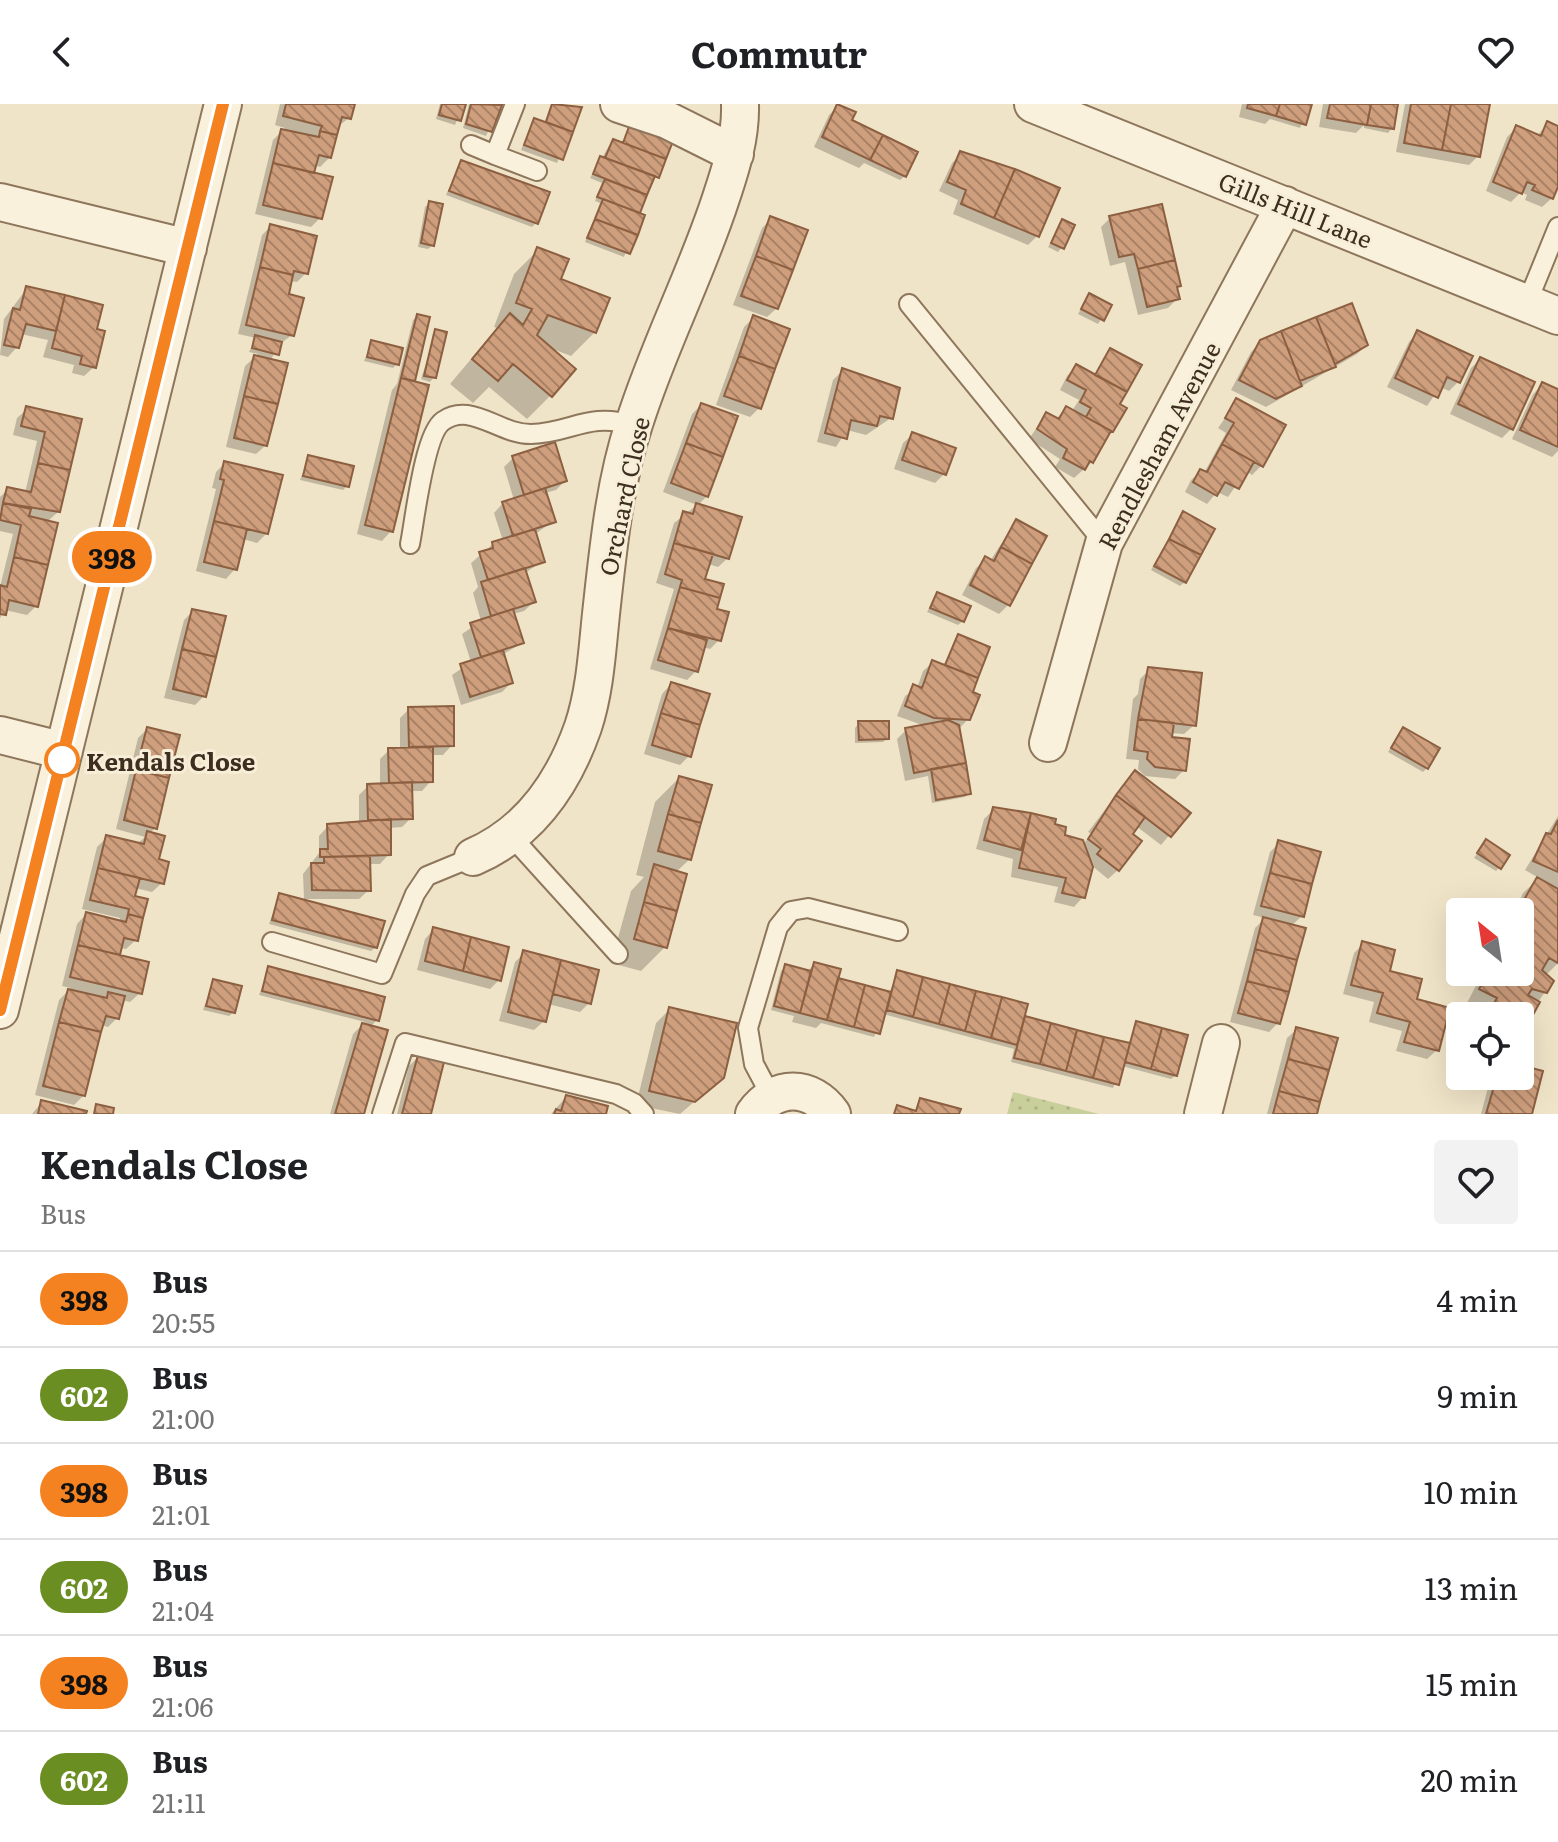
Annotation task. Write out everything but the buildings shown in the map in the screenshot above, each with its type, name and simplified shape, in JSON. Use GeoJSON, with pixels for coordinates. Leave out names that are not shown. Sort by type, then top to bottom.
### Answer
{"type":"FeatureCollection","features":[{"type":"Feature","properties":{"kind":"street"},"geometry":{"type":"LineString","coordinates":[[0,1010],[223,104]]}},
{"type":"Feature","properties":{"kind":"street"},"geometry":{"type":"LineString","coordinates":[[619,104],[667,120],[735,154]]}},
{"type":"Feature","properties":{"kind":"street","name":"Orchard Close"},"geometry":{"type":"LineString","coordinates":[[473,857],[529,823],[561,776],[583,727],[594,680],[607,559],[633,425],[711,228],[735,154],[740,104]]}},
{"type":"Feature","properties":{"kind":"street","name":"Gills Hill Lane"},"geometry":{"type":"LineString","coordinates":[[1033,104],[1542,309]]}},
{"type":"Feature","properties":{"kind":"street"},"geometry":{"type":"LineString","coordinates":[[0,202],[188,248]]}},
{"type":"Feature","properties":{"kind":"street","name":"Rendlesham Avenue"},"geometry":{"type":"LineString","coordinates":[[1048,743],[1104,543],[1285,205]]}},
{"type":"Feature","properties":{"kind":"street"},"geometry":{"type":"LineString","coordinates":[[0,735],[64,751]]}},
{"type":"Feature","properties":{"kind":"street"},"geometry":{"type":"LineString","coordinates":[[1203,1114],[1221,1043]]}},
{"type":"Feature","properties":{"kind":"street"},"geometry":{"type":"LineString","coordinates":[[762,1105],[784,1091],[811,1094],[832,1114]]}},
{"type":"Feature","properties":{"kind":"lane"},"geometry":{"type":"LineString","coordinates":[[495,155],[515,104]]}},
{"type":"Feature","properties":{"kind":"lane"},"geometry":{"type":"LineString","coordinates":[[471,145],[537,171]]}},
{"type":"Feature","properties":{"kind":"lane"},"geometry":{"type":"LineString","coordinates":[[1542,309],[1558,227]]}},
{"type":"Feature","properties":{"kind":"lane"},"geometry":{"type":"LineString","coordinates":[[909,304],[1104,543]]}},
{"type":"Feature","properties":{"kind":"lane"},"geometry":{"type":"LineString","coordinates":[[410,544],[431,439],[441,421],[456,415],[471,416],[513,433],[534,434],[603,419],[633,425]]}},
{"type":"Feature","properties":{"kind":"lane"},"geometry":{"type":"LineString","coordinates":[[511,836],[618,954]]}},
{"type":"Feature","properties":{"kind":"lane"},"geometry":{"type":"LineString","coordinates":[[272,942],[382,974],[415,894],[427,876],[473,857]]}},
{"type":"Feature","properties":{"kind":"lane"},"geometry":{"type":"LineString","coordinates":[[762,1105],[748,1028],[778,927],[791,911],[808,908],[898,931]]}},
{"type":"Feature","properties":{"kind":"lane"},"geometry":{"type":"LineString","coordinates":[[382,1114],[405,1043],[616,1094],[634,1103],[644,1114]]}},
{"type":"Feature","properties":{"kind":"green space"},"geometry":{"type":"Polygon","coordinates":[[[1013,1092],[1099,1114],[1007,1114],[1013,1092]]]}},
{"type":"Feature","properties":{"kind":"bus line","name":"398"},"geometry":{"type":"LineString","coordinates":[[0,1010],[223,104]]}},
{"type":"Feature","properties":{"kind":"place","name":"Kendals Close"},"geometry":{"type":"Point","coordinates":[62,760]}}]}
